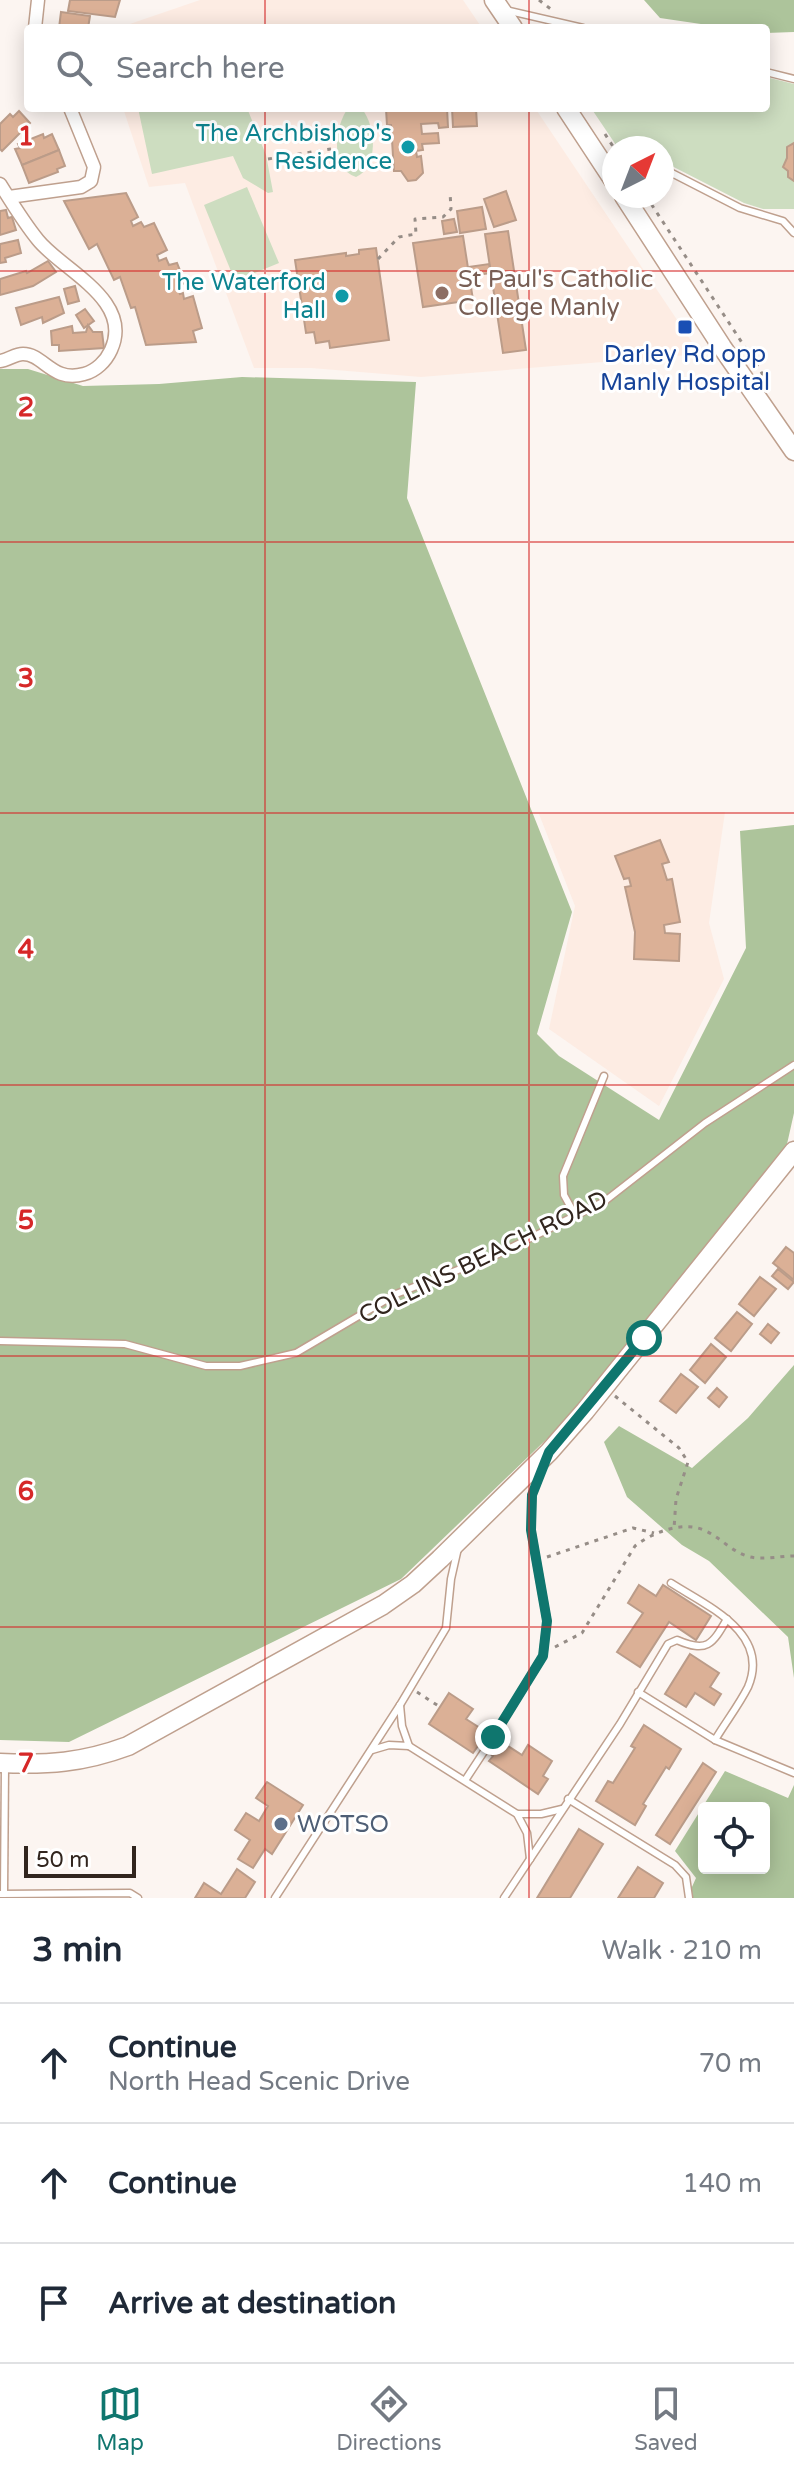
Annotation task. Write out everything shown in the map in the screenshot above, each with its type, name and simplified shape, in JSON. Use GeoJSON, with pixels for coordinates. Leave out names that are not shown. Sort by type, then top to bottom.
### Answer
{"type":"FeatureCollection","features":[{"type":"Feature","properties":{"kind":"street"},"geometry":{"type":"LineString","coordinates":[[35,24],[38,0]]}},
{"type":"Feature","properties":{"kind":"street"},"geometry":{"type":"LineString","coordinates":[[497,5],[510,24]]}},
{"type":"Feature","properties":{"kind":"street"},"geometry":{"type":"LineString","coordinates":[[9,197],[81,187],[91,181],[94,167],[72,112]]}},
{"type":"Feature","properties":{"kind":"street"},"geometry":{"type":"LineString","coordinates":[[569,112],[602,162]]}},
{"type":"Feature","properties":{"kind":"street"},"geometry":{"type":"LineString","coordinates":[[0,184],[39,242],[98,293],[109,309],[115,341],[108,357],[85,374],[68,376],[53,371],[34,356],[24,353],[0,361]]}},
{"type":"Feature","properties":{"kind":"street"},"geometry":{"type":"LineString","coordinates":[[632,208],[794,451]]}},
{"type":"Feature","properties":{"kind":"street"},"geometry":{"type":"LineString","coordinates":[[2,1763],[65,1763],[101,1756],[128,1746],[383,1605],[413,1584],[549,1452],[794,1151]]}},
{"type":"Feature","properties":{"kind":"lane"},"geometry":{"type":"LineString","coordinates":[[497,5],[568,24]]}},
{"type":"Feature","properties":{"kind":"lane"},"geometry":{"type":"LineString","coordinates":[[770,73],[794,79]]}},
{"type":"Feature","properties":{"kind":"lane"},"geometry":{"type":"LineString","coordinates":[[674,174],[740,208],[783,221],[794,221]]}},
{"type":"Feature","properties":{"kind":"lane"},"geometry":{"type":"LineString","coordinates":[[783,221],[794,233]]}},
{"type":"Feature","properties":{"kind":"lane","name":"COLLINS BEACH ROAD"},"geometry":{"type":"LineString","coordinates":[[0,1341],[125,1344],[206,1366],[240,1366],[296,1353],[396,1294],[494,1256],[605,1201],[705,1123],[794,1065]]}},
{"type":"Feature","properties":{"kind":"lane"},"geometry":{"type":"LineString","coordinates":[[575,1215],[564,1195],[563,1176],[604,1076]]}},
{"type":"Feature","properties":{"kind":"lane"},"geometry":{"type":"LineString","coordinates":[[493,1737],[543,1656],[547,1621],[531,1530],[532,1495],[549,1452]]}},
{"type":"Feature","properties":{"kind":"lane"},"geometry":{"type":"LineString","coordinates":[[275,1898],[446,1628],[451,1579],[460,1537]]}},
{"type":"Feature","properties":{"kind":"lane"},"geometry":{"type":"LineString","coordinates":[[671,1583],[741,1631],[753,1658],[747,1688],[715,1740]]}},
{"type":"Feature","properties":{"kind":"lane"},"geometry":{"type":"LineString","coordinates":[[504,1898],[620,1724],[668,1644],[677,1640],[705,1647],[714,1641],[727,1619]]}},
{"type":"Feature","properties":{"kind":"lane"},"geometry":{"type":"LineString","coordinates":[[638,1692],[715,1740],[794,1773]]}},
{"type":"Feature","properties":{"kind":"lane"},"geometry":{"type":"LineString","coordinates":[[400,1705],[402,1726],[409,1746]]}},
{"type":"Feature","properties":{"kind":"lane"},"geometry":{"type":"LineString","coordinates":[[370,1751],[389,1745],[409,1746],[466,1779],[517,1814],[527,1833],[530,1859]]}},
{"type":"Feature","properties":{"kind":"lane"},"geometry":{"type":"LineString","coordinates":[[466,1779],[485,1750]]}},
{"type":"Feature","properties":{"kind":"lane"},"geometry":{"type":"LineString","coordinates":[[2,1763],[2,1894],[130,1893],[138,1898]]}},
{"type":"Feature","properties":{"kind":"lane"},"geometry":{"type":"LineString","coordinates":[[568,1799],[675,1865],[686,1877],[689,1898]]}},
{"type":"Feature","properties":{"kind":"lane"},"geometry":{"type":"LineString","coordinates":[[517,1814],[541,1814],[562,1809]]}},
{"type":"Feature","properties":{"kind":"path"},"geometry":{"type":"LineString","coordinates":[[268,159],[331,149]]}},
{"type":"Feature","properties":{"kind":"path"},"geometry":{"type":"LineString","coordinates":[[378,259],[399,237],[416,234],[415,219],[443,217],[451,209],[450,192]]}},
{"type":"Feature","properties":{"kind":"path"},"geometry":{"type":"LineString","coordinates":[[654,208],[778,397]]}},
{"type":"Feature","properties":{"kind":"path"},"geometry":{"type":"LineString","coordinates":[[614,1395],[679,1448],[688,1462],[676,1499],[674,1529]]}},
{"type":"Feature","properties":{"kind":"path"},"geometry":{"type":"LineString","coordinates":[[543,1656],[582,1633],[635,1546],[647,1537],[686,1526],[705,1531],[735,1552],[754,1558],[794,1556]]}},
{"type":"Feature","properties":{"kind":"path"},"geometry":{"type":"LineString","coordinates":[[536,1561],[633,1528],[657,1534]]}},
{"type":"Feature","properties":{"kind":"path"},"geometry":{"type":"LineString","coordinates":[[425,1697],[440,1707]]}},
{"type":"Feature","properties":{"kind":"shaded area"},"geometry":{"type":"Polygon","coordinates":[[[200,0],[463,0],[479,24],[130,24],[200,0]]]}},
{"type":"Feature","properties":{"kind":"shaded area","name":"St Paul's Catholic College Manly"},"geometry":{"type":"Polygon","coordinates":[[[124,112],[538,112],[700,354],[421,377],[311,368],[254,368],[185,183],[149,187],[124,112]]]}},
{"type":"Feature","properties":{"kind":"shaded area"},"geometry":{"type":"Polygon","coordinates":[[[725,812],[709,923],[724,979],[659,1106],[549,1029],[575,906],[539,814],[725,812]]]}},
{"type":"Feature","properties":{"kind":"green space"},"geometry":{"type":"Polygon","coordinates":[[[644,0],[794,0],[794,32],[770,33],[770,24],[701,24],[660,18],[644,0]]]}},
{"type":"Feature","properties":{"kind":"green space"},"geometry":{"type":"Polygon","coordinates":[[[770,78],[794,84],[794,143],[786,147],[787,158],[783,167],[794,181],[794,209],[763,209],[744,203],[674,167],[674,136],[610,136],[594,112],[770,112],[770,78]]]}},
{"type":"Feature","properties":{"kind":"green space"},"geometry":{"type":"Polygon","coordinates":[[[139,112],[249,112],[266,155],[273,192],[268,193],[243,178],[233,156],[152,174],[139,112]]]}},
{"type":"Feature","properties":{"kind":"green space"},"geometry":{"type":"Polygon","coordinates":[[[346,112],[364,112],[372,135],[369,165],[356,177],[347,172],[338,156],[338,135],[346,112]]]}},
{"type":"Feature","properties":{"kind":"green space"},"geometry":{"type":"Polygon","coordinates":[[[247,187],[279,263],[235,281],[204,205],[247,187]]]}},
{"type":"Feature","properties":{"kind":"green space"},"geometry":{"type":"Polygon","coordinates":[[[0,369],[28,369],[83,386],[242,377],[416,382],[407,498],[572,912],[537,1034],[559,1056],[659,1120],[746,948],[740,831],[794,825],[794,1113],[785,1153],[581,1406],[401,1579],[69,1742],[0,1740],[0,369]]]}},
{"type":"Feature","properties":{"kind":"green space"},"geometry":{"type":"Polygon","coordinates":[[[794,1365],[794,1678],[788,1637],[709,1561],[682,1545],[627,1497],[604,1442],[619,1426],[692,1468],[748,1418],[794,1365]]]}},
{"type":"Feature","properties":{"kind":"green space"},"geometry":{"type":"Polygon","coordinates":[[[725,1771],[788,1798],[794,1785],[794,1898],[687,1898],[696,1878],[675,1851],[698,1814],[698,1874],[770,1874],[770,1802],[706,1802],[725,1771]]]}},
{"type":"Feature","properties":{"kind":"building"},"geometry":{"type":"Polygon","coordinates":[[[70,0],[120,0],[115,17],[68,11],[70,0]]]}},
{"type":"Feature","properties":{"kind":"building"},"geometry":{"type":"Polygon","coordinates":[[[61,12],[90,16],[89,24],[60,24],[61,12]]]}},
{"type":"Feature","properties":{"kind":"building"},"geometry":{"type":"Polygon","coordinates":[[[19,111],[30,123],[2,151],[0,124],[10,114],[13,117],[19,111]]]}},
{"type":"Feature","properties":{"kind":"building","name":"The Archbishop's Residence"},"geometry":{"type":"Polygon","coordinates":[[[386,112],[447,112],[448,127],[439,128],[438,123],[421,124],[422,134],[438,133],[439,143],[422,144],[423,150],[416,151],[417,157],[421,156],[423,173],[416,180],[408,181],[401,171],[394,171],[391,125],[387,125],[386,112]]]}},
{"type":"Feature","properties":{"kind":"building"},"geometry":{"type":"Polygon","coordinates":[[[452,112],[476,112],[477,126],[453,127],[452,112]]]}},
{"type":"Feature","properties":{"kind":"building"},"geometry":{"type":"Polygon","coordinates":[[[43,134],[44,138],[52,134],[59,150],[22,165],[15,149],[20,148],[18,144],[43,134]]]}},
{"type":"Feature","properties":{"kind":"building"},"geometry":{"type":"Polygon","coordinates":[[[794,143],[794,181],[783,167],[787,147],[794,143]]]}},
{"type":"Feature","properties":{"kind":"building"},"geometry":{"type":"Polygon","coordinates":[[[59,150],[65,166],[57,169],[58,172],[29,183],[22,165],[59,150]]]}},
{"type":"Feature","properties":{"kind":"building"},"geometry":{"type":"Polygon","coordinates":[[[506,191],[516,220],[494,227],[484,199],[506,191]]]}},
{"type":"Feature","properties":{"kind":"building"},"geometry":{"type":"Polygon","coordinates":[[[126,193],[138,217],[131,221],[133,226],[141,222],[144,227],[154,223],[167,250],[157,255],[159,261],[166,258],[169,265],[177,263],[185,283],[177,286],[180,294],[183,293],[184,299],[193,296],[202,328],[193,331],[196,342],[146,345],[135,307],[131,308],[120,277],[114,280],[97,244],[89,249],[64,201],[126,193]]]}},
{"type":"Feature","properties":{"kind":"building"},"geometry":{"type":"Polygon","coordinates":[[[482,207],[486,229],[460,233],[457,211],[482,207]]]}},
{"type":"Feature","properties":{"kind":"building"},"geometry":{"type":"Polygon","coordinates":[[[6,210],[16,230],[0,235],[0,211],[6,210]]]}},
{"type":"Feature","properties":{"kind":"building"},"geometry":{"type":"Polygon","coordinates":[[[454,219],[457,232],[444,234],[442,221],[454,219]]]}},
{"type":"Feature","properties":{"kind":"building"},"geometry":{"type":"Polygon","coordinates":[[[508,231],[526,350],[503,353],[485,234],[508,231]]]}},
{"type":"Feature","properties":{"kind":"building"},"geometry":{"type":"Polygon","coordinates":[[[463,236],[473,300],[423,307],[413,243],[463,236]]]}},
{"type":"Feature","properties":{"kind":"building"},"geometry":{"type":"Polygon","coordinates":[[[18,240],[21,253],[0,263],[0,244],[18,240]]]}},
{"type":"Feature","properties":{"kind":"building","name":"The Waterford Hall"},"geometry":{"type":"Polygon","coordinates":[[[376,248],[389,340],[330,348],[329,341],[316,343],[314,332],[306,333],[295,260],[346,253],[346,256],[359,254],[359,250],[376,248]]]}},
{"type":"Feature","properties":{"kind":"building"},"geometry":{"type":"Polygon","coordinates":[[[48,261],[56,272],[33,286],[0,295],[0,279],[27,273],[48,261]]]}},
{"type":"Feature","properties":{"kind":"building"},"geometry":{"type":"Polygon","coordinates":[[[489,264],[491,273],[469,276],[468,267],[489,264]]]}},
{"type":"Feature","properties":{"kind":"building"},"geometry":{"type":"Polygon","coordinates":[[[75,286],[79,301],[68,304],[64,289],[75,286]]]}},
{"type":"Feature","properties":{"kind":"building"},"geometry":{"type":"Polygon","coordinates":[[[59,297],[64,313],[43,323],[42,317],[21,325],[16,308],[59,297]]]}},
{"type":"Feature","properties":{"kind":"building"},"geometry":{"type":"Polygon","coordinates":[[[85,309],[94,321],[84,328],[76,315],[85,309]]]}},
{"type":"Feature","properties":{"kind":"building"},"geometry":{"type":"Polygon","coordinates":[[[88,325],[93,332],[102,332],[104,348],[59,351],[59,345],[52,345],[51,331],[72,326],[73,333],[86,332],[88,325]]]}},
{"type":"Feature","properties":{"kind":"building"},"geometry":{"type":"Polygon","coordinates":[[[660,840],[669,862],[662,864],[667,880],[672,879],[680,922],[664,925],[665,933],[680,934],[679,961],[634,959],[635,932],[625,887],[631,886],[629,878],[624,879],[615,856],[660,840]]]}},
{"type":"Feature","properties":{"kind":"building"},"geometry":{"type":"Polygon","coordinates":[[[786,1247],[794,1253],[794,1280],[773,1263],[786,1247]]]}},
{"type":"Feature","properties":{"kind":"building"},"geometry":{"type":"Polygon","coordinates":[[[778,1269],[794,1282],[788,1289],[772,1276],[778,1269]]]}},
{"type":"Feature","properties":{"kind":"building"},"geometry":{"type":"Polygon","coordinates":[[[760,1277],[776,1289],[754,1316],[739,1304],[760,1277]]]}},
{"type":"Feature","properties":{"kind":"building"},"geometry":{"type":"Polygon","coordinates":[[[737,1312],[752,1324],[731,1351],[715,1338],[737,1312]]]}},
{"type":"Feature","properties":{"kind":"building"},"geometry":{"type":"Polygon","coordinates":[[[768,1324],[779,1333],[771,1343],[760,1334],[768,1324]]]}},
{"type":"Feature","properties":{"kind":"building"},"geometry":{"type":"Polygon","coordinates":[[[711,1344],[726,1357],[705,1383],[690,1370],[711,1344]]]}},
{"type":"Feature","properties":{"kind":"building"},"geometry":{"type":"Polygon","coordinates":[[[681,1374],[698,1387],[676,1413],[660,1401],[681,1374]]]}},
{"type":"Feature","properties":{"kind":"building"},"geometry":{"type":"Polygon","coordinates":[[[717,1388],[727,1397],[719,1407],[708,1398],[717,1388]]]}},
{"type":"Feature","properties":{"kind":"building"},"geometry":{"type":"Polygon","coordinates":[[[639,1585],[656,1596],[663,1585],[711,1616],[696,1640],[669,1622],[640,1667],[617,1652],[643,1613],[628,1603],[639,1585]]]}},
{"type":"Feature","properties":{"kind":"building"},"geometry":{"type":"Polygon","coordinates":[[[690,1654],[719,1673],[710,1687],[721,1694],[714,1705],[695,1693],[686,1707],[665,1694],[690,1654]]]}},
{"type":"Feature","properties":{"kind":"building"},"geometry":{"type":"Polygon","coordinates":[[[449,1693],[473,1709],[466,1719],[522,1755],[528,1745],[552,1761],[543,1776],[548,1779],[538,1794],[489,1761],[493,1756],[485,1750],[478,1746],[473,1753],[429,1724],[449,1693]]]}},
{"type":"Feature","properties":{"kind":"building"},"geometry":{"type":"Polygon","coordinates":[[[644,1725],[681,1749],[643,1804],[646,1806],[635,1825],[596,1801],[608,1781],[613,1783],[635,1748],[631,1746],[644,1725]]]}},
{"type":"Feature","properties":{"kind":"building"},"geometry":{"type":"Polygon","coordinates":[[[703,1763],[716,1772],[670,1844],[656,1835],[703,1763]]]}},
{"type":"Feature","properties":{"kind":"building"},"geometry":{"type":"Polygon","coordinates":[[[267,1782],[303,1805],[272,1854],[265,1849],[253,1868],[238,1859],[250,1840],[235,1830],[246,1813],[259,1821],[268,1806],[256,1798],[267,1782]]]}},
{"type":"Feature","properties":{"kind":"building"},"geometry":{"type":"Polygon","coordinates":[[[579,1829],[603,1844],[570,1898],[537,1898],[579,1829]]]}},
{"type":"Feature","properties":{"kind":"building"},"geometry":{"type":"Polygon","coordinates":[[[638,1867],[663,1883],[654,1898],[618,1898],[638,1867]]]}},
{"type":"Feature","properties":{"kind":"building"},"geometry":{"type":"Polygon","coordinates":[[[237,1869],[255,1882],[245,1898],[195,1898],[204,1883],[221,1894],[237,1869]]]}},
{"type":"Feature","properties":{"kind":"place","name":"The Archbishop's Residence"},"geometry":{"type":"Point","coordinates":[408,147]}},
{"type":"Feature","properties":{"kind":"place","name":"St Paul's Catholic College Manly"},"geometry":{"type":"Point","coordinates":[442,293]}},
{"type":"Feature","properties":{"kind":"place","name":"The Waterford Hall"},"geometry":{"type":"Point","coordinates":[342,296]}},
{"type":"Feature","properties":{"kind":"place","name":"Darley Rd opp Manly Hospital"},"geometry":{"type":"Point","coordinates":[685,327]}},
{"type":"Feature","properties":{"kind":"place","name":"WOTSO"},"geometry":{"type":"Point","coordinates":[281,1824]}},
{"type":"Feature","properties":{"kind":"route"},"geometry":{"type":"LineString","coordinates":[[493,1737],[543,1656],[547,1621],[531,1530],[532,1495],[549,1452],[644,1338]]}}]}
